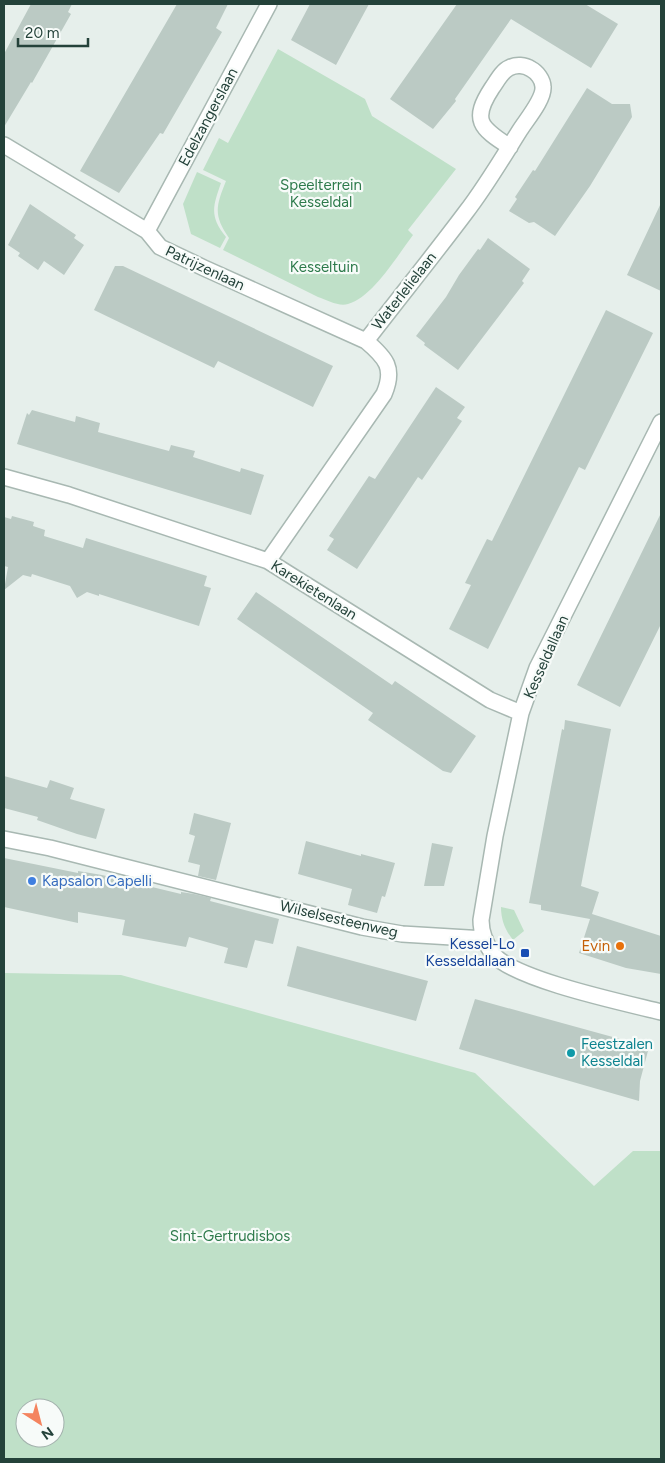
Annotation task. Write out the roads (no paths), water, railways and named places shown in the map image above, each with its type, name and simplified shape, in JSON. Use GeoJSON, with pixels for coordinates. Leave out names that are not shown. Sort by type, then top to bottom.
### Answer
{"type":"FeatureCollection","features":[{"type":"Feature","properties":{"kind":"street","name":"Edelzangerslaan"},"geometry":{"type":"LineString","coordinates":[[147,231],[269,4]]}},
{"type":"Feature","properties":{"kind":"street","name":"Waterlelielaan"},"geometry":{"type":"LineString","coordinates":[[268,561],[384,394],[389,382],[390,371],[377,351],[366,341],[467,210],[510,146],[541,97],[544,86],[540,76],[530,68],[519,65],[508,68],[500,76],[483,102],[480,113],[482,123],[491,135],[510,146]]}},
{"type":"Feature","properties":{"kind":"street","name":"Patrijzenlaan"},"geometry":{"type":"LineString","coordinates":[[4,145],[147,231],[160,247],[366,341]]}},
{"type":"Feature","properties":{"kind":"street","name":"Kesseldallaan"},"geometry":{"type":"LineString","coordinates":[[485,939],[481,927],[483,903],[521,713],[537,668],[661,422]]}},
{"type":"Feature","properties":{"kind":"street","name":"Karekietenlaan"},"geometry":{"type":"LineString","coordinates":[[4,477],[69,495],[268,561],[490,700],[521,713]]}},
{"type":"Feature","properties":{"kind":"street","name":"Wilselsesteenweg"},"geometry":{"type":"LineString","coordinates":[[4,838],[362,927],[402,934],[485,939]]}},
{"type":"Feature","properties":{"kind":"street"},"geometry":{"type":"LineString","coordinates":[[485,939],[494,956],[510,968],[566,986],[661,1012]]}},
{"type":"Feature","properties":{"kind":"place","name":"Kapsalon Capelli"},"geometry":{"type":"Point","coordinates":[32,881]}},
{"type":"Feature","properties":{"kind":"place","name":"Evin"},"geometry":{"type":"Point","coordinates":[620,946]}},
{"type":"Feature","properties":{"kind":"place","name":"Kessel-Lo Kesseldallaan"},"geometry":{"type":"Point","coordinates":[525,953]}},
{"type":"Feature","properties":{"kind":"place","name":"Feestzalen Kesseldal"},"geometry":{"type":"Point","coordinates":[571,1053]}},
{"type":"Feature","properties":{"kind":"park label","name":"Speelterrein Kesseldal"},"geometry":{"type":"Point","coordinates":[321,194]}},
{"type":"Feature","properties":{"kind":"park label","name":"Kesseltuin"},"geometry":{"type":"Point","coordinates":[324,267]}},
{"type":"Feature","properties":{"kind":"park label","name":"Sint-Gertrudisbos"},"geometry":{"type":"Point","coordinates":[230,1236]}}]}
